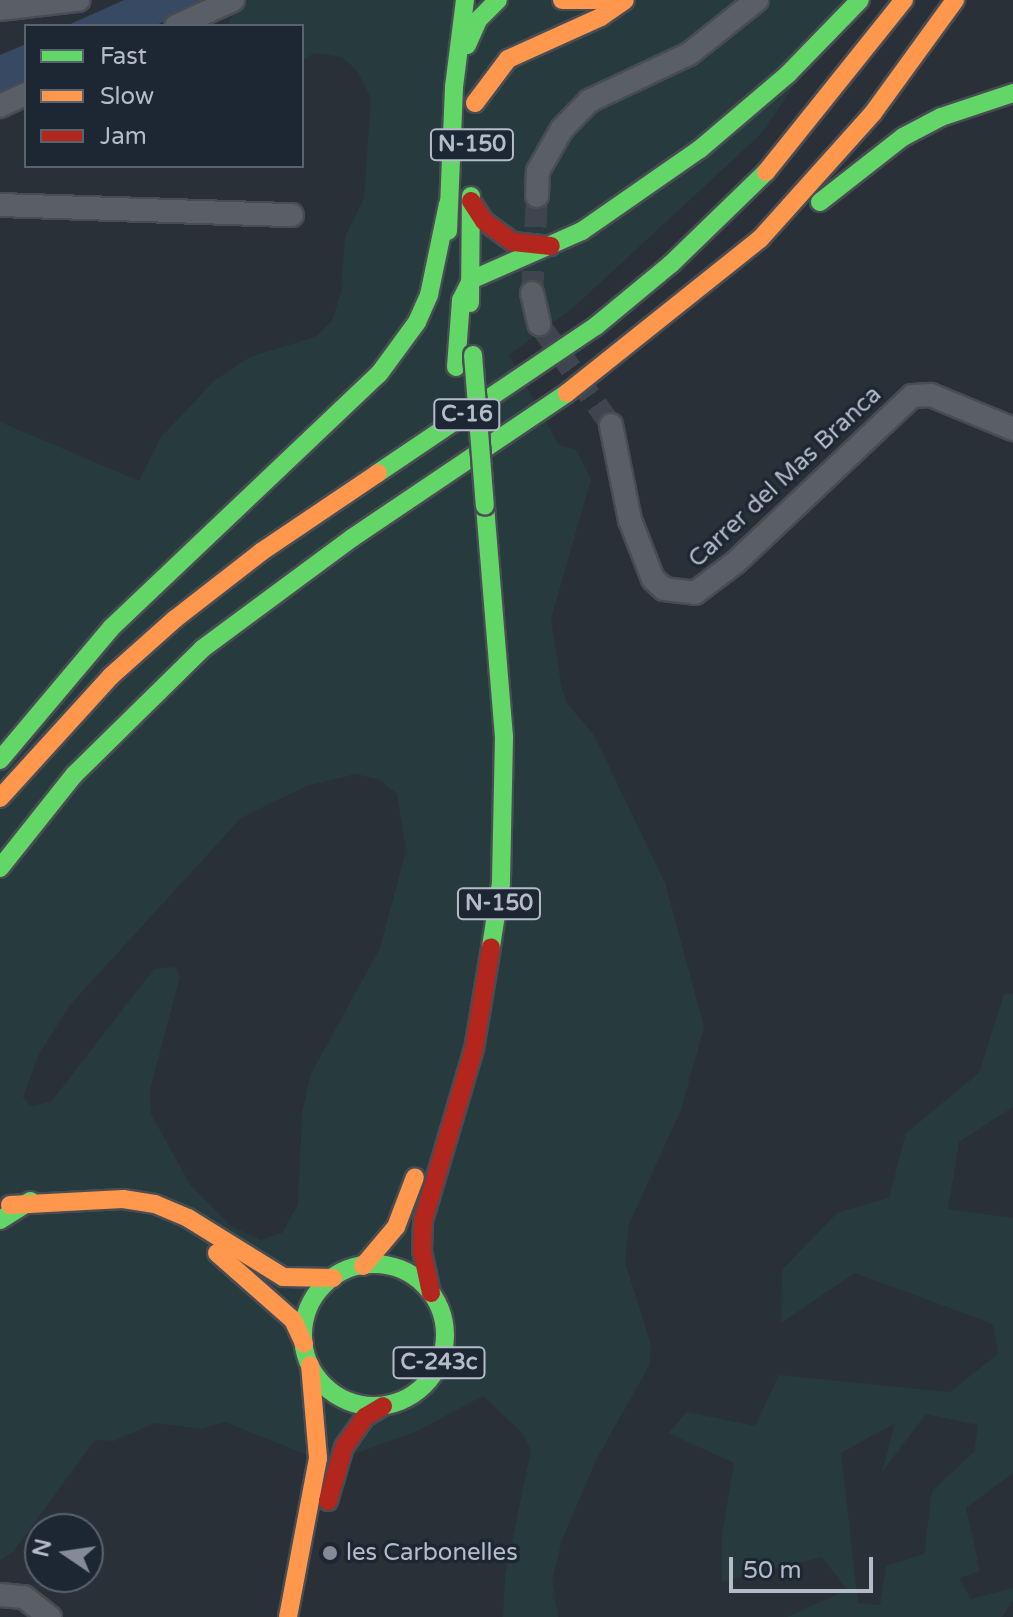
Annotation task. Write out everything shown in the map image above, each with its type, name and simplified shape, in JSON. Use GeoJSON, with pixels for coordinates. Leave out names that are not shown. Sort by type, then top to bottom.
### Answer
{"type":"FeatureCollection","features":[{"type":"Feature","properties":{"kind":"main road","name":"N-150"},"geometry":{"type":"LineString","coordinates":[[431,1293],[422,1251],[424,1213],[474,1049],[501,883],[504,737],[478,510],[456,367],[448,204],[454,87],[465,0]]}},
{"type":"Feature","properties":{"kind":"main road"},"geometry":{"type":"LineString","coordinates":[[562,0],[605,0]]}},
{"type":"Feature","properties":{"kind":"main road"},"geometry":{"type":"LineString","coordinates":[[475,103],[497,68],[542,41],[601,17],[625,0]]}},
{"type":"Feature","properties":{"kind":"main road"},"geometry":{"type":"LineString","coordinates":[[456,367],[461,300],[471,280],[484,269],[551,246],[582,231],[700,149],[788,74],[860,0]]}},
{"type":"Feature","properties":{"kind":"main road","name":"C-16"},"geometry":{"type":"LineString","coordinates":[[0,798],[111,676],[175,619],[261,552],[596,326],[671,264],[778,160],[904,0]]}},
{"type":"Feature","properties":{"kind":"main road","name":"C-16"},"geometry":{"type":"LineString","coordinates":[[0,868],[74,775],[202,649],[313,565],[517,431],[706,286],[808,188],[873,113],[955,0]]}},
{"type":"Feature","properties":{"kind":"main road","name":"N-150"},"geometry":{"type":"LineString","coordinates":[[363,1266],[396,1227],[412,1186],[458,1049],[479,939],[490,769],[478,510],[471,201],[475,103],[487,3]]}},
{"type":"Feature","properties":{"kind":"main road"},"geometry":{"type":"LineString","coordinates":[[454,87],[487,3]]}},
{"type":"Feature","properties":{"kind":"main road"},"geometry":{"type":"LineString","coordinates":[[487,3],[505,34],[542,41]]}},
{"type":"Feature","properties":{"kind":"main road"},"geometry":{"type":"LineString","coordinates":[[706,286],[761,253],[903,137],[941,117],[1013,93]]}},
{"type":"Feature","properties":{"kind":"main road"},"geometry":{"type":"LineString","coordinates":[[471,201],[484,221],[513,242],[551,246]]}},
{"type":"Feature","properties":{"kind":"main road"},"geometry":{"type":"LineString","coordinates":[[0,760],[122,617],[379,374],[429,295],[448,204]]}},
{"type":"Feature","properties":{"kind":"main road"},"geometry":{"type":"LineString","coordinates":[[0,1206],[31,1201],[123,1199],[155,1204],[188,1218],[283,1277],[333,1278],[363,1266],[398,1268],[431,1293]]}},
{"type":"Feature","properties":{"kind":"main road"},"geometry":{"type":"LineString","coordinates":[[0,1220],[31,1201]]}},
{"type":"Feature","properties":{"kind":"main road","name":"C-243c"},"geometry":{"type":"LineString","coordinates":[[188,1218],[200,1239],[293,1320],[310,1365],[318,1458],[288,1617]]}},
{"type":"Feature","properties":{"kind":"main road","name":"C-243c"},"geometry":{"type":"LineString","coordinates":[[304,1344],[308,1311],[333,1278]]}},
{"type":"Feature","properties":{"kind":"main road","name":"C-243c"},"geometry":{"type":"LineString","coordinates":[[306,1617],[336,1469],[354,1432],[383,1406],[415,1393],[438,1367],[444,1325],[431,1293]]}},
{"type":"Feature","properties":{"kind":"main road","name":"C-243c"},"geometry":{"type":"LineString","coordinates":[[310,1365],[336,1395],[359,1405],[383,1406]]}},
{"type":"Feature","properties":{"kind":"street"},"geometry":{"type":"LineString","coordinates":[[0,9],[78,0]]}},
{"type":"Feature","properties":{"kind":"street"},"geometry":{"type":"LineString","coordinates":[[180,24],[233,0]]}},
{"type":"Feature","properties":{"kind":"street"},"geometry":{"type":"LineString","coordinates":[[537,196],[538,171],[562,129],[589,101],[689,54],[757,0]]}},
{"type":"Feature","properties":{"kind":"street"},"geometry":{"type":"LineString","coordinates":[[0,106],[24,95]]}},
{"type":"Feature","properties":{"kind":"street"},"geometry":{"type":"LineString","coordinates":[[0,205],[292,215]]}},
{"type":"Feature","properties":{"kind":"street"},"geometry":{"type":"LineString","coordinates":[[532,293],[539,324]]}},
{"type":"Feature","properties":{"kind":"street","name":"Carrer del Mas Branca"},"geometry":{"type":"LineString","coordinates":[[611,425],[630,520],[653,579],[664,589],[695,593],[736,562],[912,396],[931,395],[1013,429]]}},
{"type":"Feature","properties":{"kind":"street"},"geometry":{"type":"LineString","coordinates":[[0,1595],[24,1597],[50,1617]]}},
{"type":"Feature","properties":{"kind":"green space"},"geometry":{"type":"Polygon","coordinates":[[[237,0],[851,0],[762,133],[573,308],[509,355],[558,444],[576,450],[591,479],[551,619],[561,685],[567,703],[594,735],[665,883],[704,1027],[681,1110],[629,1224],[625,1262],[651,1345],[649,1366],[597,1458],[562,1540],[552,1581],[558,1617],[503,1617],[505,1576],[531,1450],[522,1433],[483,1396],[415,1432],[328,1463],[225,1422],[201,1429],[155,1423],[114,1441],[95,1440],[42,1513],[24,1513],[24,1537],[13,1552],[0,1560],[0,422],[139,481],[161,437],[215,380],[250,357],[315,337],[332,321],[341,292],[345,237],[364,198],[371,99],[358,72],[342,57],[314,53],[304,60],[304,24],[229,24],[237,0]],[[356,774],[306,786],[241,818],[70,1005],[39,1054],[23,1097],[30,1106],[51,1102],[154,969],[176,967],[180,977],[150,1089],[151,1114],[191,1186],[231,1226],[261,1240],[282,1233],[298,1204],[302,1112],[311,1074],[380,948],[406,851],[397,794],[380,780],[356,774]]]}},
{"type":"Feature","properties":{"kind":"green space"},"geometry":{"type":"Polygon","coordinates":[[[1004,994],[1013,994],[1013,1107],[959,1142],[948,1209],[1013,1218],[1013,1473],[966,1508],[980,1571],[959,1578],[971,1599],[1013,1588],[1013,1601],[1002,1617],[787,1617],[847,1590],[822,1557],[722,1582],[722,1534],[734,1463],[668,1433],[687,1412],[755,1426],[779,1375],[950,1392],[998,1354],[993,1324],[855,1273],[781,1323],[782,1270],[837,1213],[889,1198],[906,1133],[979,1073],[1004,994]],[[926,1414],[882,1472],[895,1423],[841,1453],[858,1603],[880,1605],[886,1566],[924,1554],[932,1491],[974,1452],[978,1425],[926,1414]]]}},
{"type":"Feature","properties":{"kind":"water"},"geometry":{"type":"Polygon","coordinates":[[[124,0],[213,0],[159,24],[70,24],[124,0]]]}},
{"type":"Feature","properties":{"kind":"water"},"geometry":{"type":"Polygon","coordinates":[[[24,45],[24,85],[0,96],[0,55],[24,45]]]}},
{"type":"Feature","properties":{"kind":"tunnel"},"geometry":{"type":"LineString","coordinates":[[532,293],[537,196]]}},
{"type":"Feature","properties":{"kind":"tunnel"},"geometry":{"type":"LineString","coordinates":[[539,324],[611,425]]}},
{"type":"Feature","properties":{"kind":"traffic: fast"},"geometry":{"type":"LineString","coordinates":[[448,231],[454,87],[465,0]]}},
{"type":"Feature","properties":{"kind":"traffic: fast"},"geometry":{"type":"LineString","coordinates":[[467,45],[478,20],[498,0]]}},
{"type":"Feature","properties":{"kind":"traffic: fast"},"geometry":{"type":"LineString","coordinates":[[456,367],[461,300],[471,280],[582,231],[700,149],[788,74],[860,0]]}},
{"type":"Feature","properties":{"kind":"traffic: fast"},"geometry":{"type":"LineString","coordinates":[[820,202],[903,137],[941,117],[1013,93]]}},
{"type":"Feature","properties":{"kind":"traffic: fast"},"geometry":{"type":"LineString","coordinates":[[378,473],[596,326],[671,264],[766,172]]}},
{"type":"Feature","properties":{"kind":"traffic: fast"},"geometry":{"type":"LineString","coordinates":[[470,303],[471,196]]}},
{"type":"Feature","properties":{"kind":"traffic: fast"},"geometry":{"type":"LineString","coordinates":[[0,760],[112,627],[379,374],[417,322],[429,295],[448,204]]}},
{"type":"Feature","properties":{"kind":"traffic: fast"},"geometry":{"type":"LineString","coordinates":[[473,355],[485,506]]}},
{"type":"Feature","properties":{"kind":"traffic: fast"},"geometry":{"type":"LineString","coordinates":[[0,868],[74,775],[202,649],[352,538],[567,393]]}},
{"type":"Feature","properties":{"kind":"traffic: fast"},"geometry":{"type":"LineString","coordinates":[[485,506],[504,737],[501,883],[491,947]]}},
{"type":"Feature","properties":{"kind":"traffic: fast"},"geometry":{"type":"LineString","coordinates":[[0,1220],[31,1201]]}},
{"type":"Feature","properties":{"kind":"traffic: fast"},"geometry":{"type":"LineString","coordinates":[[374,1264],[401,1270],[424,1285],[439,1308],[445,1335],[439,1362],[424,1385],[401,1400],[374,1406],[347,1400],[324,1385],[309,1362],[303,1335],[309,1308],[324,1285],[347,1270],[374,1264]]}},
{"type":"Feature","properties":{"kind":"traffic: slow"},"geometry":{"type":"LineString","coordinates":[[562,0],[605,0]]}},
{"type":"Feature","properties":{"kind":"traffic: slow"},"geometry":{"type":"LineString","coordinates":[[475,103],[508,59],[601,17],[625,0]]}},
{"type":"Feature","properties":{"kind":"traffic: slow"},"geometry":{"type":"LineString","coordinates":[[766,172],[904,0]]}},
{"type":"Feature","properties":{"kind":"traffic: slow"},"geometry":{"type":"LineString","coordinates":[[567,393],[760,239],[873,113],[955,0]]}},
{"type":"Feature","properties":{"kind":"traffic: slow"},"geometry":{"type":"LineString","coordinates":[[0,798],[111,676],[175,619],[261,552],[378,473]]}},
{"type":"Feature","properties":{"kind":"traffic: slow"},"geometry":{"type":"LineString","coordinates":[[363,1266],[396,1227],[415,1177]]}},
{"type":"Feature","properties":{"kind":"traffic: slow"},"geometry":{"type":"LineString","coordinates":[[10,1205],[123,1199],[155,1204],[188,1218],[283,1277],[333,1278]]}},
{"type":"Feature","properties":{"kind":"traffic: slow"},"geometry":{"type":"LineString","coordinates":[[217,1253],[293,1320],[304,1344]]}},
{"type":"Feature","properties":{"kind":"traffic: slow"},"geometry":{"type":"LineString","coordinates":[[288,1617],[318,1458],[310,1365]]}},
{"type":"Feature","properties":{"kind":"traffic: jam"},"geometry":{"type":"LineString","coordinates":[[471,201],[484,221],[513,242],[551,246]]}},
{"type":"Feature","properties":{"kind":"traffic: jam"},"geometry":{"type":"LineString","coordinates":[[431,1293],[422,1251],[423,1221],[474,1049],[491,947]]}},
{"type":"Feature","properties":{"kind":"traffic: jam"},"geometry":{"type":"LineString","coordinates":[[328,1501],[344,1447],[365,1417],[383,1406]]}},
{"type":"Feature","properties":{"kind":"place","name":"les Carbonelles"},"geometry":{"type":"Point","coordinates":[330,1553]}}]}
